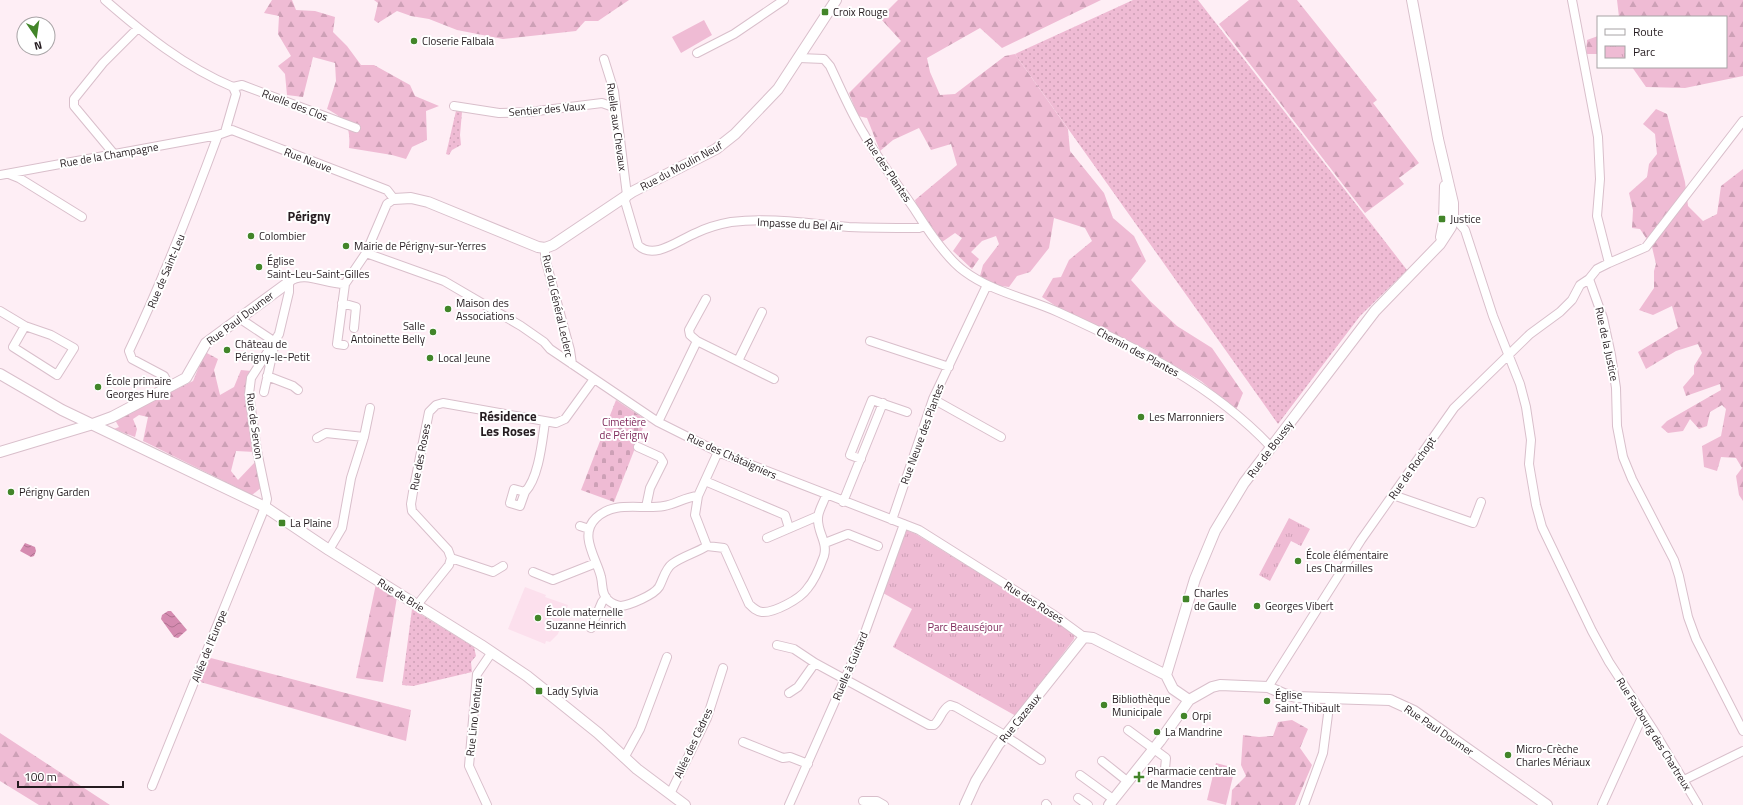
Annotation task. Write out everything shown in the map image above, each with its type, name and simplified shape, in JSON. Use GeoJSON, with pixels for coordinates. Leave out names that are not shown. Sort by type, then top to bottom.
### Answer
{"type":"FeatureCollection","features":[{"type":"Feature","properties":{"kind":"street"},"geometry":{"type":"LineString","coordinates":[[105,0],[138,28],[179,58],[233,87]]}},
{"type":"Feature","properties":{"kind":"street"},"geometry":{"type":"LineString","coordinates":[[697,53],[734,34],[784,0]]}},
{"type":"Feature","properties":{"kind":"street","name":"Rue du Moulin Neuf"},"geometry":{"type":"LineString","coordinates":[[545,248],[553,245],[627,196],[716,149],[735,134],[778,89],[836,0]]}},
{"type":"Feature","properties":{"kind":"street","name":"Rue de Boussy"},"geometry":{"type":"LineString","coordinates":[[1166,675],[1195,579],[1215,531],[1244,483],[1272,448],[1370,316],[1429,254],[1441,237],[1449,219],[1444,170],[1412,0]]}},
{"type":"Feature","properties":{"kind":"street"},"geometry":{"type":"LineString","coordinates":[[1574,0],[1598,137],[1600,179],[1597,216],[1609,263]]}},
{"type":"Feature","properties":{"kind":"street"},"geometry":{"type":"LineString","coordinates":[[114,154],[74,106],[74,99],[103,63],[138,28]]}},
{"type":"Feature","properties":{"kind":"street","name":"Rue des Plantes"},"geometry":{"type":"LineString","coordinates":[[799,58],[824,59],[830,66],[864,136],[925,226],[963,271],[987,286]]}},
{"type":"Feature","properties":{"kind":"street","name":"Ruelle aux Chevaux"},"geometry":{"type":"LineString","coordinates":[[604,59],[614,91],[627,196]]}},
{"type":"Feature","properties":{"kind":"street","name":"Ruelle des Clos"},"geometry":{"type":"LineString","coordinates":[[233,87],[242,85],[356,128]]}},
{"type":"Feature","properties":{"kind":"street","name":"Rue de Saint-Leu"},"geometry":{"type":"LineString","coordinates":[[170,388],[164,376],[132,359],[130,351],[152,305],[221,133],[236,94],[233,87]]}},
{"type":"Feature","properties":{"kind":"street","name":"Sentier des Vaux"},"geometry":{"type":"LineString","coordinates":[[454,106],[499,113],[529,112],[602,103],[616,108]]}},
{"type":"Feature","properties":{"kind":"street"},"geometry":{"type":"LineString","coordinates":[[1589,279],[1598,269],[1646,247],[1743,121]]}},
{"type":"Feature","properties":{"kind":"street","name":"Rue Neuve"},"geometry":{"type":"LineString","coordinates":[[221,133],[232,130],[387,190],[394,199]]}},
{"type":"Feature","properties":{"kind":"street","name":"Rue de la Champagne"},"geometry":{"type":"LineString","coordinates":[[4,174],[221,133]]}},
{"type":"Feature","properties":{"kind":"street"},"geometry":{"type":"LineString","coordinates":[[4,174],[19,178],[82,217]]}},
{"type":"Feature","properties":{"kind":"street","name":"Impasse du Bel Air"},"geometry":{"type":"LineString","coordinates":[[627,196],[625,201],[638,245],[641,248],[653,251],[666,247],[697,232],[731,222],[778,220],[850,227],[919,228],[925,226]]}},
{"type":"Feature","properties":{"kind":"street"},"geometry":{"type":"LineString","coordinates":[[344,345],[336,344],[345,284],[366,253],[387,204],[394,199],[411,198],[434,204],[440,208],[538,248],[545,248]]}},
{"type":"Feature","properties":{"kind":"street","name":"Rue Faubourg des Chartreux"},"geometry":{"type":"LineString","coordinates":[[1449,219],[1460,224],[1465,230],[1523,394],[1530,422],[1531,440],[1529,464],[1538,516],[1592,631],[1609,662],[1684,780],[1698,805]]}},
{"type":"Feature","properties":{"kind":"street","name":"Rue du Général Leclerc"},"geometry":{"type":"LineString","coordinates":[[545,248],[545,258],[570,350],[572,364]]}},
{"type":"Feature","properties":{"kind":"street","name":"Rue des Châtaigniers"},"geometry":{"type":"LineString","coordinates":[[366,253],[444,281],[521,326],[572,364],[658,422],[718,452],[904,524]]}},
{"type":"Feature","properties":{"kind":"street","name":"Rue Paul Doumer"},"geometry":{"type":"LineString","coordinates":[[0,452],[112,417],[170,388],[186,378],[206,343],[295,277],[301,276],[337,284],[345,284]]}},
{"type":"Feature","properties":{"kind":"street","name":"Rue de Rochopt"},"geometry":{"type":"LineString","coordinates":[[1268,687],[1361,540],[1454,408],[1530,334],[1560,312],[1572,300],[1580,285],[1589,279]]}},
{"type":"Feature","properties":{"kind":"street","name":"Rue de la Justice"},"geometry":{"type":"LineString","coordinates":[[1589,279],[1603,318],[1611,355],[1616,388],[1617,426],[1623,457],[1632,479],[1674,560],[1688,617],[1696,639],[1743,731]]}},
{"type":"Feature","properties":{"kind":"street","name":"Rue de Servon"},"geometry":{"type":"LineString","coordinates":[[266,507],[267,499],[249,394],[251,378],[273,341],[279,334],[289,292],[289,282]]}},
{"type":"Feature","properties":{"kind":"street","name":"Rue Neuve des Plantes"},"geometry":{"type":"LineString","coordinates":[[892,520],[933,399],[987,286]]}},
{"type":"Feature","properties":{"kind":"street","name":"Chemin des Plantes"},"geometry":{"type":"LineString","coordinates":[[987,286],[1057,312],[1142,352],[1211,393],[1255,430],[1272,448]]}},
{"type":"Feature","properties":{"kind":"street"},"geometry":{"type":"LineString","coordinates":[[706,299],[689,330],[690,335],[697,341],[774,378]]}},
{"type":"Feature","properties":{"kind":"street"},"geometry":{"type":"LineString","coordinates":[[342,303],[356,307],[354,328]]}},
{"type":"Feature","properties":{"kind":"street"},"geometry":{"type":"LineString","coordinates":[[0,311],[25,326],[51,335],[74,348],[57,375],[13,347],[25,326]]}},
{"type":"Feature","properties":{"kind":"street"},"geometry":{"type":"LineString","coordinates":[[738,361],[762,312]]}},
{"type":"Feature","properties":{"kind":"street"},"geometry":{"type":"LineString","coordinates":[[239,318],[275,342],[264,392]]}},
{"type":"Feature","properties":{"kind":"street"},"geometry":{"type":"LineString","coordinates":[[658,422],[697,341]]}},
{"type":"Feature","properties":{"kind":"street"},"geometry":{"type":"LineString","coordinates":[[870,341],[949,367]]}},
{"type":"Feature","properties":{"kind":"street","name":"Rue de Brie"},"geometry":{"type":"LineString","coordinates":[[0,374],[46,402],[266,507],[329,550],[492,652],[563,704],[624,758],[685,805]]}},
{"type":"Feature","properties":{"kind":"street"},"geometry":{"type":"LineString","coordinates":[[267,376],[294,386],[298,390]]}},
{"type":"Feature","properties":{"kind":"street","name":"Rue des Roses"},"geometry":{"type":"LineString","coordinates":[[450,558],[448,550],[412,511],[411,504],[413,492],[429,412],[436,405],[443,403],[556,423],[565,419],[594,379]]}},
{"type":"Feature","properties":{"kind":"street"},"geometry":{"type":"LineString","coordinates":[[933,399],[1001,437]]}},
{"type":"Feature","properties":{"kind":"street"},"geometry":{"type":"LineString","coordinates":[[861,459],[850,455],[872,400],[907,412]]}},
{"type":"Feature","properties":{"kind":"street"},"geometry":{"type":"LineString","coordinates":[[844,502],[883,403]]}},
{"type":"Feature","properties":{"kind":"street"},"geometry":{"type":"LineString","coordinates":[[329,550],[342,528],[351,478],[364,437],[370,408]]}},
{"type":"Feature","properties":{"kind":"street"},"geometry":{"type":"LineString","coordinates":[[525,492],[528,489],[536,469],[545,422]]}},
{"type":"Feature","properties":{"kind":"street"},"geometry":{"type":"LineString","coordinates":[[318,438],[326,433],[364,437]]}},
{"type":"Feature","properties":{"kind":"street"},"geometry":{"type":"LineString","coordinates":[[638,447],[660,457],[663,462],[650,488],[646,507]]}},
{"type":"Feature","properties":{"kind":"street"},"geometry":{"type":"LineString","coordinates":[[707,546],[695,515],[698,496],[718,452]]}},
{"type":"Feature","properties":{"kind":"street"},"geometry":{"type":"LineString","coordinates":[[705,481],[785,515],[789,528]]}},
{"type":"Feature","properties":{"kind":"street"},"geometry":{"type":"LineString","coordinates":[[698,496],[688,497],[665,506],[627,506],[611,510],[596,518],[589,530],[589,543],[602,577],[603,594],[614,605],[621,606],[651,595],[659,587],[671,565],[707,546],[724,548],[749,604],[754,609],[760,612],[767,612],[795,600],[808,589],[824,556],[825,542],[819,528],[818,516],[826,495]]}},
{"type":"Feature","properties":{"kind":"street"},"geometry":{"type":"LineString","coordinates":[[1393,495],[1473,523],[1481,502]]}},
{"type":"Feature","properties":{"kind":"street","name":"Allée de l'Europe"},"geometry":{"type":"LineString","coordinates":[[152,786],[266,507]]}},
{"type":"Feature","properties":{"kind":"street"},"geometry":{"type":"LineString","coordinates":[[767,538],[818,516]]}},
{"type":"Feature","properties":{"kind":"street","name":"Rue des Roses"},"geometry":{"type":"LineString","coordinates":[[904,524],[918,530],[1074,628],[1084,636],[1093,638],[1166,675]]}},
{"type":"Feature","properties":{"kind":"street","name":"Ruelle à Guitard"},"geometry":{"type":"LineString","coordinates":[[789,805],[863,638],[904,524]]}},
{"type":"Feature","properties":{"kind":"street"},"geometry":{"type":"LineString","coordinates":[[580,526],[589,530]]}},
{"type":"Feature","properties":{"kind":"street"},"geometry":{"type":"LineString","coordinates":[[825,542],[848,534],[878,546]]}},
{"type":"Feature","properties":{"kind":"street"},"geometry":{"type":"LineString","coordinates":[[417,605],[449,565],[450,558],[493,572],[503,566]]}},
{"type":"Feature","properties":{"kind":"street"},"geometry":{"type":"LineString","coordinates":[[533,572],[553,580],[596,563]]}},
{"type":"Feature","properties":{"kind":"street"},"geometry":{"type":"LineString","coordinates":[[591,628],[602,602],[606,597]]}},
{"type":"Feature","properties":{"kind":"street","name":"Rue Cazeaux"},"geometry":{"type":"LineString","coordinates":[[965,805],[990,757],[1005,735],[1084,636]]}},
{"type":"Feature","properties":{"kind":"street"},"geometry":{"type":"LineString","coordinates":[[777,645],[794,649],[815,663],[929,725],[934,725],[938,722],[944,709],[950,705],[1005,735],[1041,760]]}},
{"type":"Feature","properties":{"kind":"street","name":"Rue Lino Ventura"},"geometry":{"type":"LineString","coordinates":[[487,805],[469,766],[476,674],[492,652]]}},
{"type":"Feature","properties":{"kind":"street"},"geometry":{"type":"LineString","coordinates":[[624,758],[640,729],[667,657]]}},
{"type":"Feature","properties":{"kind":"street"},"geometry":{"type":"LineString","coordinates":[[789,693],[798,687],[815,663]]}},
{"type":"Feature","properties":{"kind":"street","name":"Allée des Cèdres"},"geometry":{"type":"LineString","coordinates":[[670,794],[707,718],[723,668]]}},
{"type":"Feature","properties":{"kind":"street"},"geometry":{"type":"LineString","coordinates":[[1080,775],[1111,802],[1154,749],[1189,700],[1173,689],[1166,675]]}},
{"type":"Feature","properties":{"kind":"street","name":"Rue Paul Doumer"},"geometry":{"type":"LineString","coordinates":[[1189,700],[1216,686],[1268,687],[1284,694],[1296,697],[1390,700],[1402,704],[1414,711],[1542,804]]}},
{"type":"Feature","properties":{"kind":"street"},"geometry":{"type":"LineString","coordinates":[[1304,805],[1323,754],[1330,699]]}},
{"type":"Feature","properties":{"kind":"street"},"geometry":{"type":"LineString","coordinates":[[1602,805],[1643,715]]}},
{"type":"Feature","properties":{"kind":"street"},"geometry":{"type":"LineString","coordinates":[[1128,730],[1166,758],[1165,769]]}},
{"type":"Feature","properties":{"kind":"street"},"geometry":{"type":"LineString","coordinates":[[743,742],[783,758],[790,757],[808,764]]}},
{"type":"Feature","properties":{"kind":"street"},"geometry":{"type":"LineString","coordinates":[[1684,780],[1743,751]]}},
{"type":"Feature","properties":{"kind":"street"},"geometry":{"type":"LineString","coordinates":[[1102,761],[1127,781]]}},
{"type":"Feature","properties":{"kind":"street"},"geometry":{"type":"LineString","coordinates":[[1078,798],[1088,805]]}},
{"type":"Feature","properties":{"kind":"street"},"geometry":{"type":"LineString","coordinates":[[863,801],[877,801],[884,805]]}},
{"type":"Feature","properties":{"kind":"shaded area","name":"École maternelle Suzanne Heinrich"},"geometry":{"type":"Polygon","coordinates":[[[525,587],[546,595],[545,597],[568,605],[558,634],[550,642],[546,641],[545,644],[508,629],[525,587]]]}},
{"type":"Feature","properties":{"kind":"green space"},"geometry":{"type":"Polygon","coordinates":[[[272,0],[292,0],[296,10],[315,11],[335,17],[333,32],[347,46],[361,65],[374,65],[410,85],[415,96],[439,106],[426,111],[427,140],[412,147],[406,159],[392,155],[349,148],[349,134],[346,124],[339,116],[327,109],[336,81],[335,63],[313,57],[303,97],[287,95],[285,74],[278,66],[291,56],[278,34],[279,16],[264,13],[272,0]]]}},
{"type":"Feature","properties":{"kind":"green space"},"geometry":{"type":"Polygon","coordinates":[[[374,0],[629,0],[598,21],[585,21],[576,31],[503,39],[457,30],[429,19],[411,16],[397,11],[378,23],[374,20],[378,3],[374,0]]]}},
{"type":"Feature","properties":{"kind":"green space"},"geometry":{"type":"Polygon","coordinates":[[[898,0],[1101,0],[1002,48],[980,28],[927,58],[930,72],[940,95],[955,94],[1005,56],[1015,54],[1068,129],[1070,151],[1104,193],[1113,218],[1134,236],[1146,261],[1131,280],[1150,301],[1177,326],[1212,348],[1243,393],[1236,410],[1201,381],[1148,350],[1071,316],[1042,297],[1053,278],[1061,277],[1069,260],[1092,241],[1085,228],[1054,218],[1049,248],[1030,272],[1017,276],[1009,287],[993,285],[980,276],[983,265],[999,244],[996,236],[982,241],[971,252],[979,259],[972,269],[953,251],[962,238],[955,233],[942,242],[916,204],[915,200],[957,165],[951,144],[931,150],[919,128],[893,140],[880,151],[867,118],[858,116],[849,93],[901,41],[880,18],[898,0]]]}},
{"type":"Feature","properties":{"kind":"green space"},"geometry":{"type":"Polygon","coordinates":[[[1133,0],[1198,0],[1407,270],[1360,316],[1278,424],[1015,54],[1133,0]]]}},
{"type":"Feature","properties":{"kind":"green space"},"geometry":{"type":"Polygon","coordinates":[[[1249,0],[1297,0],[1377,100],[1373,103],[1419,163],[1399,178],[1404,184],[1365,213],[1219,24],[1249,0]]]}},
{"type":"Feature","properties":{"kind":"green space"},"geometry":{"type":"Polygon","coordinates":[[[1617,0],[1743,0],[1743,76],[1685,88],[1646,87],[1633,68],[1727,68],[1727,16],[1619,16],[1617,0]]]}},
{"type":"Feature","properties":{"kind":"green space"},"geometry":{"type":"Polygon","coordinates":[[[704,20],[712,35],[681,53],[672,37],[704,20]]]}},
{"type":"Feature","properties":{"kind":"green space"},"geometry":{"type":"Polygon","coordinates":[[[1597,36],[1597,54],[1586,54],[1587,40],[1597,36]]]}},
{"type":"Feature","properties":{"kind":"green space"},"geometry":{"type":"Polygon","coordinates":[[[1656,109],[1667,114],[1685,182],[1688,206],[1703,221],[1717,214],[1721,186],[1743,169],[1743,501],[1739,495],[1736,476],[1742,468],[1736,458],[1721,457],[1717,471],[1704,467],[1702,446],[1721,436],[1726,409],[1722,405],[1710,412],[1707,426],[1699,429],[1690,419],[1683,431],[1668,433],[1661,427],[1667,421],[1721,390],[1720,384],[1686,396],[1683,387],[1694,374],[1694,366],[1702,353],[1698,344],[1676,351],[1646,369],[1638,352],[1678,328],[1672,306],[1653,315],[1639,310],[1654,288],[1654,271],[1656,264],[1652,247],[1640,229],[1632,228],[1633,210],[1629,193],[1647,177],[1649,164],[1657,154],[1655,134],[1643,124],[1656,109]]]}},
{"type":"Feature","properties":{"kind":"green space"},"geometry":{"type":"Polygon","coordinates":[[[456,111],[462,112],[460,135],[461,145],[452,150],[449,155],[446,154],[456,111]]]}},
{"type":"Feature","properties":{"kind":"green space"},"geometry":{"type":"Polygon","coordinates":[[[205,352],[218,359],[214,370],[220,395],[234,387],[241,370],[251,371],[245,396],[255,452],[236,451],[231,471],[238,480],[257,460],[262,487],[252,495],[143,441],[148,417],[139,415],[133,419],[137,429],[135,437],[114,429],[119,427],[115,420],[193,381],[205,352]]]}},
{"type":"Feature","properties":{"kind":"green space","name":"Cimetière de Périgny"},"geometry":{"type":"Polygon","coordinates":[[[616,400],[646,420],[614,502],[581,490],[616,400]]]}},
{"type":"Feature","properties":{"kind":"green space"},"geometry":{"type":"Polygon","coordinates":[[[1289,518],[1310,529],[1301,546],[1291,541],[1270,581],[1259,575],[1289,518]]]}},
{"type":"Feature","properties":{"kind":"green space","name":"Parc Beauséjour"},"geometry":{"type":"Polygon","coordinates":[[[906,530],[916,534],[1075,633],[1074,639],[1016,716],[893,647],[912,609],[883,593],[906,530]]]}},
{"type":"Feature","properties":{"kind":"green space"},"geometry":{"type":"Polygon","coordinates":[[[376,584],[397,597],[383,682],[356,678],[376,584]]]}},
{"type":"Feature","properties":{"kind":"green space"},"geometry":{"type":"Polygon","coordinates":[[[412,609],[474,647],[476,656],[471,662],[472,672],[413,686],[402,685],[412,609]]]}},
{"type":"Feature","properties":{"kind":"green space"},"geometry":{"type":"Polygon","coordinates":[[[207,657],[411,710],[406,741],[197,681],[207,657]]]}},
{"type":"Feature","properties":{"kind":"green space"},"geometry":{"type":"Polygon","coordinates":[[[1292,720],[1308,729],[1300,748],[1312,765],[1295,805],[1231,805],[1232,790],[1246,776],[1241,765],[1243,735],[1259,737],[1273,736],[1278,722],[1292,720]]]}},
{"type":"Feature","properties":{"kind":"green space"},"geometry":{"type":"Polygon","coordinates":[[[0,733],[110,805],[39,805],[0,781],[0,733]]]}},
{"type":"Feature","properties":{"kind":"green space"},"geometry":{"type":"Polygon","coordinates":[[[1216,763],[1235,768],[1226,805],[1207,800],[1216,763]]]}},
{"type":"Feature","properties":{"kind":"water"},"geometry":{"type":"Polygon","coordinates":[[[25,543],[35,547],[36,551],[34,556],[31,557],[20,551],[25,543]]]}},
{"type":"Feature","properties":{"kind":"water"},"geometry":{"type":"Polygon","coordinates":[[[168,611],[171,611],[187,630],[178,638],[174,637],[161,619],[162,615],[168,611]]]}},
{"type":"Feature","properties":{"kind":"place","name":"Croix Rouge"},"geometry":{"type":"Point","coordinates":[825,12]}},
{"type":"Feature","properties":{"kind":"place","name":"Closerie Falbala"},"geometry":{"type":"Point","coordinates":[414,41]}},
{"type":"Feature","properties":{"kind":"place","name":"Justice"},"geometry":{"type":"Point","coordinates":[1442,219]}},
{"type":"Feature","properties":{"kind":"place","name":"Colombier"},"geometry":{"type":"Point","coordinates":[251,236]}},
{"type":"Feature","properties":{"kind":"place","name":"Mairie de Périgny-sur-Yerres"},"geometry":{"type":"Point","coordinates":[346,246]}},
{"type":"Feature","properties":{"kind":"place","name":"Église Saint-Leu-Saint-Gilles"},"geometry":{"type":"Point","coordinates":[259,267]}},
{"type":"Feature","properties":{"kind":"place","name":"Maison des Associations"},"geometry":{"type":"Point","coordinates":[448,309]}},
{"type":"Feature","properties":{"kind":"place","name":"Salle Antoinette Belly"},"geometry":{"type":"Point","coordinates":[433,332]}},
{"type":"Feature","properties":{"kind":"place","name":"Château de Périgny-le-Petit"},"geometry":{"type":"Point","coordinates":[227,350]}},
{"type":"Feature","properties":{"kind":"place","name":"Local Jeune"},"geometry":{"type":"Point","coordinates":[430,358]}},
{"type":"Feature","properties":{"kind":"place","name":"École primaire Georges Hure"},"geometry":{"type":"Point","coordinates":[98,387]}},
{"type":"Feature","properties":{"kind":"place","name":"Les Marronniers"},"geometry":{"type":"Point","coordinates":[1141,417]}},
{"type":"Feature","properties":{"kind":"place","name":"Périgny Garden"},"geometry":{"type":"Point","coordinates":[11,492]}},
{"type":"Feature","properties":{"kind":"place","name":"La Plaine"},"geometry":{"type":"Point","coordinates":[282,523]}},
{"type":"Feature","properties":{"kind":"place","name":"École élémentaire Les Charmilles"},"geometry":{"type":"Point","coordinates":[1298,561]}},
{"type":"Feature","properties":{"kind":"place","name":"Charles de Gaulle"},"geometry":{"type":"Point","coordinates":[1186,599]}},
{"type":"Feature","properties":{"kind":"place","name":"Georges Vibert"},"geometry":{"type":"Point","coordinates":[1257,606]}},
{"type":"Feature","properties":{"kind":"place","name":"École maternelle Suzanne Heinrich"},"geometry":{"type":"Point","coordinates":[538,618]}},
{"type":"Feature","properties":{"kind":"place","name":"Lady Sylvia"},"geometry":{"type":"Point","coordinates":[539,691]}},
{"type":"Feature","properties":{"kind":"place","name":"Église Saint-Thibault"},"geometry":{"type":"Point","coordinates":[1267,701]}},
{"type":"Feature","properties":{"kind":"place","name":"Bibliothèque Municipale"},"geometry":{"type":"Point","coordinates":[1104,705]}},
{"type":"Feature","properties":{"kind":"place","name":"Orpi"},"geometry":{"type":"Point","coordinates":[1184,716]}},
{"type":"Feature","properties":{"kind":"place","name":"La Mandrine"},"geometry":{"type":"Point","coordinates":[1157,732]}},
{"type":"Feature","properties":{"kind":"place","name":"Micro-Crèche Charles Mériaux"},"geometry":{"type":"Point","coordinates":[1508,755]}},
{"type":"Feature","properties":{"kind":"place","name":"Pharmacie centrale de Mandres"},"geometry":{"type":"Point","coordinates":[1139,777]}},
{"type":"Feature","properties":{"kind":"district","name":"Périgny"},"geometry":{"type":"Point","coordinates":[309,216]}},
{"type":"Feature","properties":{"kind":"district","name":"Résidence Les Roses"},"geometry":{"type":"Point","coordinates":[508,424]}}]}
